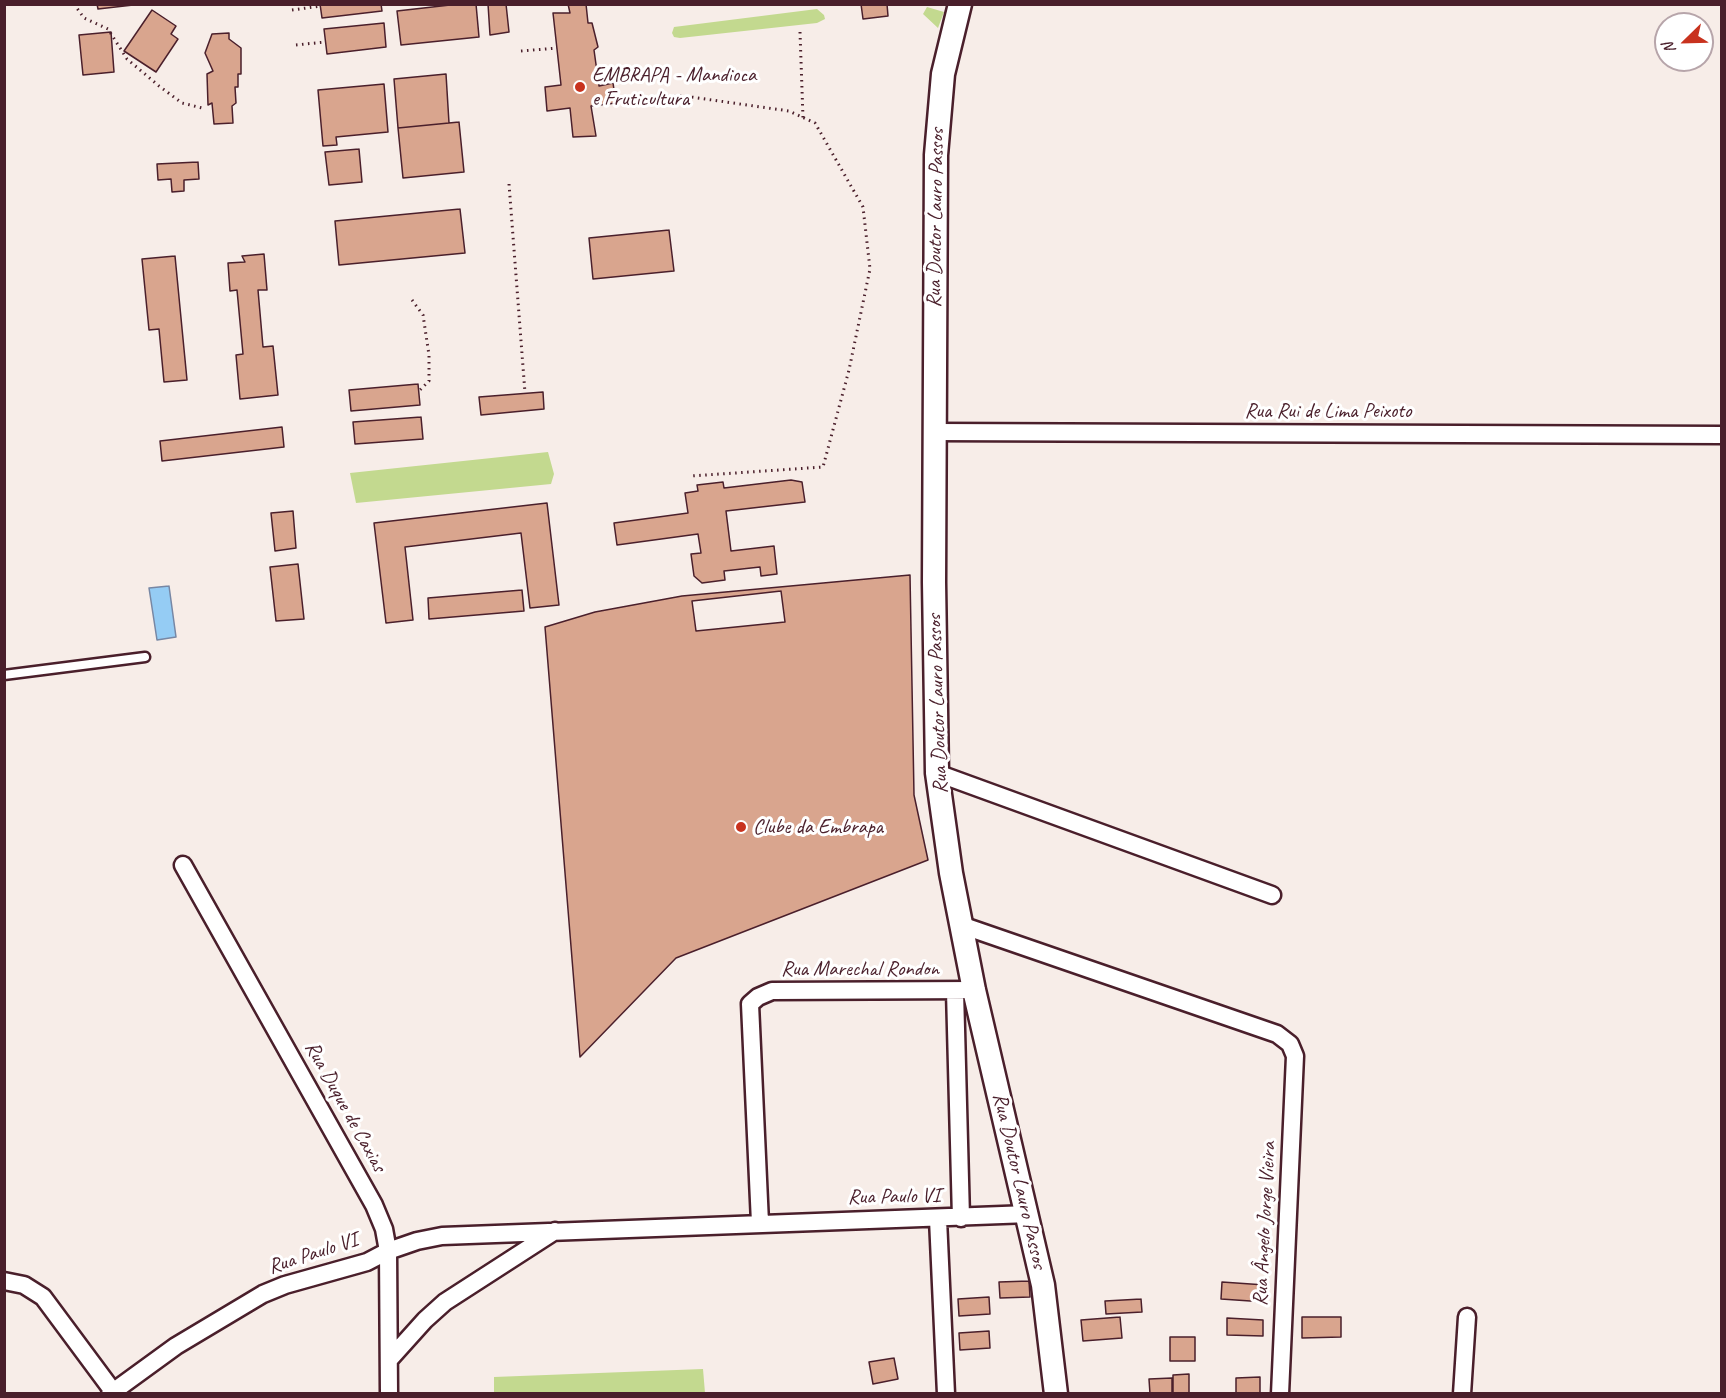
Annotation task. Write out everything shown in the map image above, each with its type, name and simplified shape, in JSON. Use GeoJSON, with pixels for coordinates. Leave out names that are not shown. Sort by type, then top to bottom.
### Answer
{"type":"FeatureCollection","features":[{"type":"Feature","properties":{"kind":"main road","name":"Rua Doutor Lauro Passos"},"geometry":{"type":"LineString","coordinates":[[960,4],[943,74],[938,108],[934,432],[937,773],[961,925],[965,991],[1029,1214],[1045,1296],[1056,1394]]}},
{"type":"Feature","properties":{"kind":"street","name":"Rua Rui de Lima Peixoto"},"geometry":{"type":"LineString","coordinates":[[934,432],[1722,435]]}},
{"type":"Feature","properties":{"kind":"street"},"geometry":{"type":"LineString","coordinates":[[937,773],[1272,895]]}},
{"type":"Feature","properties":{"kind":"street","name":"Rua Duque de Caxias"},"geometry":{"type":"LineString","coordinates":[[183,865],[374,1206],[384,1229],[388,1251],[389,1394]]}},
{"type":"Feature","properties":{"kind":"street","name":"Rua Ângelo Jorge Vieira"},"geometry":{"type":"LineString","coordinates":[[961,925],[1277,1034],[1290,1044],[1295,1056],[1280,1394]]}},
{"type":"Feature","properties":{"kind":"street","name":"Rua Marechal Rondon"},"geometry":{"type":"LineString","coordinates":[[760,1223],[750,1004],[758,997],[772,991],[965,991]]}},
{"type":"Feature","properties":{"kind":"street"},"geometry":{"type":"LineString","coordinates":[[961,1218],[965,991]]}},
{"type":"Feature","properties":{"kind":"street","name":"Rua Paulo VI"},"geometry":{"type":"LineString","coordinates":[[113,1393],[176,1346],[263,1294],[285,1285],[367,1262],[388,1251],[442,1236],[1029,1214]]}},
{"type":"Feature","properties":{"kind":"street"},"geometry":{"type":"LineString","coordinates":[[938,1219],[946,1394]]}},
{"type":"Feature","properties":{"kind":"street"},"geometry":{"type":"LineString","coordinates":[[389,1360],[425,1320],[445,1302],[556,1230]]}},
{"type":"Feature","properties":{"kind":"street"},"geometry":{"type":"LineString","coordinates":[[4,1281],[24,1286],[43,1297],[113,1393]]}},
{"type":"Feature","properties":{"kind":"street"},"geometry":{"type":"LineString","coordinates":[[1462,1394],[1467,1317]]}},
{"type":"Feature","properties":{"kind":"lane"},"geometry":{"type":"LineString","coordinates":[[4,675],[145,657]]}},
{"type":"Feature","properties":{"kind":"path"},"geometry":{"type":"LineString","coordinates":[[74,4],[84,18],[108,29],[127,59],[159,86],[182,102],[202,108]]}},
{"type":"Feature","properties":{"kind":"path"},"geometry":{"type":"LineString","coordinates":[[292,10],[321,6]]}},
{"type":"Feature","properties":{"kind":"path"},"geometry":{"type":"LineString","coordinates":[[800,32],[803,118]]}},
{"type":"Feature","properties":{"kind":"path"},"geometry":{"type":"LineString","coordinates":[[296,45],[325,42]]}},
{"type":"Feature","properties":{"kind":"path"},"geometry":{"type":"LineString","coordinates":[[521,51],[557,48]]}},
{"type":"Feature","properties":{"kind":"path"},"geometry":{"type":"LineString","coordinates":[[638,97],[684,96],[789,111],[815,123],[863,207],[870,269],[849,370],[823,466],[691,476]]}},
{"type":"Feature","properties":{"kind":"path"},"geometry":{"type":"LineString","coordinates":[[509,184],[525,393]]}},
{"type":"Feature","properties":{"kind":"path"},"geometry":{"type":"LineString","coordinates":[[412,300],[423,315],[429,355],[429,381],[419,391]]}},
{"type":"Feature","properties":{"kind":"green space"},"geometry":{"type":"Polygon","coordinates":[[[927,7],[944,12],[938,28],[923,14],[927,7]]]}},
{"type":"Feature","properties":{"kind":"green space"},"geometry":{"type":"Polygon","coordinates":[[[817,9],[825,19],[817,23],[680,38],[674,37],[672,33],[674,27],[817,9]]]}},
{"type":"Feature","properties":{"kind":"green space"},"geometry":{"type":"Polygon","coordinates":[[[548,452],[554,474],[551,484],[356,503],[350,473],[548,452]]]}},
{"type":"Feature","properties":{"kind":"green space"},"geometry":{"type":"Polygon","coordinates":[[[703,1369],[705,1393],[494,1393],[494,1377],[703,1369]]]}},
{"type":"Feature","properties":{"kind":"water"},"geometry":{"type":"Polygon","coordinates":[[[169,586],[176,637],[157,640],[149,588],[169,586]]]}},
{"type":"Feature","properties":{"kind":"building"},"geometry":{"type":"Polygon","coordinates":[[[97,4],[142,4],[98,9],[97,4]]]}},
{"type":"Feature","properties":{"kind":"building"},"geometry":{"type":"Polygon","coordinates":[[[320,4],[381,4],[382,11],[322,18],[320,4]]]}},
{"type":"Feature","properties":{"kind":"building"},"geometry":{"type":"Polygon","coordinates":[[[476,4],[479,37],[401,45],[397,11],[476,4]]]}},
{"type":"Feature","properties":{"kind":"building"},"geometry":{"type":"Polygon","coordinates":[[[488,4],[506,4],[509,32],[490,35],[488,4]]]}},
{"type":"Feature","properties":{"kind":"building"},"geometry":{"type":"Polygon","coordinates":[[[568,4],[586,4],[588,23],[592,23],[598,47],[594,50],[599,86],[613,83],[616,103],[591,106],[596,136],[573,137],[570,108],[547,111],[545,87],[561,85],[553,13],[570,13],[568,4]]]}},
{"type":"Feature","properties":{"kind":"building"},"geometry":{"type":"Polygon","coordinates":[[[861,4],[887,4],[888,16],[863,19],[861,4]]]}},
{"type":"Feature","properties":{"kind":"building"},"geometry":{"type":"Polygon","coordinates":[[[152,10],[176,26],[171,34],[178,39],[156,72],[124,51],[152,10]]]}},
{"type":"Feature","properties":{"kind":"building"},"geometry":{"type":"Polygon","coordinates":[[[384,23],[386,47],[327,54],[324,29],[384,23]]]}},
{"type":"Feature","properties":{"kind":"building"},"geometry":{"type":"Polygon","coordinates":[[[111,32],[114,72],[83,75],[79,35],[111,32]]]}},
{"type":"Feature","properties":{"kind":"building"},"geometry":{"type":"Polygon","coordinates":[[[229,33],[229,39],[241,48],[241,74],[238,74],[238,87],[235,87],[236,103],[232,106],[233,123],[214,124],[212,103],[208,105],[207,74],[213,71],[205,53],[212,34],[229,33]]]}},
{"type":"Feature","properties":{"kind":"building"},"geometry":{"type":"Polygon","coordinates":[[[446,74],[449,123],[398,128],[394,79],[446,74]]]}},
{"type":"Feature","properties":{"kind":"building"},"geometry":{"type":"Polygon","coordinates":[[[384,84],[388,132],[336,137],[337,145],[323,146],[318,90],[384,84]]]}},
{"type":"Feature","properties":{"kind":"building"},"geometry":{"type":"Polygon","coordinates":[[[459,122],[464,172],[403,178],[398,128],[459,122]]]}},
{"type":"Feature","properties":{"kind":"building"},"geometry":{"type":"Polygon","coordinates":[[[359,149],[362,182],[329,185],[325,152],[359,149]]]}},
{"type":"Feature","properties":{"kind":"building"},"geometry":{"type":"Polygon","coordinates":[[[198,162],[199,179],[184,180],[184,191],[172,192],[171,179],[158,180],[157,164],[198,162]]]}},
{"type":"Feature","properties":{"kind":"building"},"geometry":{"type":"Polygon","coordinates":[[[460,209],[465,253],[339,265],[335,221],[460,209]]]}},
{"type":"Feature","properties":{"kind":"building"},"geometry":{"type":"Polygon","coordinates":[[[669,230],[674,271],[593,279],[589,238],[669,230]]]}},
{"type":"Feature","properties":{"kind":"building"},"geometry":{"type":"Polygon","coordinates":[[[264,254],[267,290],[258,290],[263,347],[273,346],[278,395],[240,399],[236,355],[243,354],[237,290],[230,291],[228,263],[245,262],[242,256],[264,254]]]}},
{"type":"Feature","properties":{"kind":"building"},"geometry":{"type":"Polygon","coordinates":[[[175,256],[187,380],[164,382],[159,329],[149,330],[142,259],[175,256]]]}},
{"type":"Feature","properties":{"kind":"building"},"geometry":{"type":"Polygon","coordinates":[[[418,384],[420,405],[351,411],[349,390],[418,384]]]}},
{"type":"Feature","properties":{"kind":"building"},"geometry":{"type":"Polygon","coordinates":[[[543,392],[544,409],[481,415],[479,397],[543,392]]]}},
{"type":"Feature","properties":{"kind":"building"},"geometry":{"type":"Polygon","coordinates":[[[421,417],[423,439],[355,444],[353,422],[421,417]]]}},
{"type":"Feature","properties":{"kind":"building"},"geometry":{"type":"Polygon","coordinates":[[[282,427],[284,447],[162,461],[160,441],[282,427]]]}},
{"type":"Feature","properties":{"kind":"building"},"geometry":{"type":"Polygon","coordinates":[[[791,480],[802,482],[805,502],[726,511],[731,551],[774,546],[777,574],[761,576],[760,567],[724,571],[725,580],[702,583],[694,576],[691,554],[701,553],[698,534],[617,545],[614,523],[688,513],[685,493],[698,491],[697,485],[723,482],[724,488],[791,480]]]}},
{"type":"Feature","properties":{"kind":"building"},"geometry":{"type":"Polygon","coordinates":[[[547,503],[559,605],[530,608],[521,533],[405,547],[413,620],[386,623],[374,523],[547,503]]]}},
{"type":"Feature","properties":{"kind":"building"},"geometry":{"type":"Polygon","coordinates":[[[293,511],[296,548],[275,551],[271,513],[293,511]]]}},
{"type":"Feature","properties":{"kind":"building"},"geometry":{"type":"Polygon","coordinates":[[[298,564],[304,619],[276,621],[270,567],[298,564]]]}},
{"type":"Feature","properties":{"kind":"building","name":"Clube da Embrapa"},"geometry":{"type":"Polygon","coordinates":[[[910,575],[914,795],[928,860],[676,958],[580,1057],[545,627],[595,612],[682,596],[910,575]]]}},
{"type":"Feature","properties":{"kind":"building"},"geometry":{"type":"Polygon","coordinates":[[[522,590],[524,611],[429,619],[428,598],[522,590]]]}},
{"type":"Feature","properties":{"kind":"building"},"geometry":{"type":"Polygon","coordinates":[[[781,591],[785,622],[696,631],[692,601],[781,591]]]}},
{"type":"Feature","properties":{"kind":"building"},"geometry":{"type":"Polygon","coordinates":[[[1029,1281],[1030,1297],[1000,1298],[999,1282],[1029,1281]]]}},
{"type":"Feature","properties":{"kind":"building"},"geometry":{"type":"Polygon","coordinates":[[[1222,1282],[1265,1285],[1265,1302],[1221,1299],[1222,1282]]]}},
{"type":"Feature","properties":{"kind":"building"},"geometry":{"type":"Polygon","coordinates":[[[989,1297],[990,1314],[959,1316],[958,1299],[989,1297]]]}},
{"type":"Feature","properties":{"kind":"building"},"geometry":{"type":"Polygon","coordinates":[[[1141,1299],[1142,1312],[1106,1314],[1105,1301],[1141,1299]]]}},
{"type":"Feature","properties":{"kind":"building"},"geometry":{"type":"Polygon","coordinates":[[[1120,1317],[1122,1338],[1083,1341],[1081,1320],[1120,1317]]]}},
{"type":"Feature","properties":{"kind":"building"},"geometry":{"type":"Polygon","coordinates":[[[1302,1317],[1341,1317],[1341,1337],[1302,1338],[1302,1317]]]}},
{"type":"Feature","properties":{"kind":"building"},"geometry":{"type":"Polygon","coordinates":[[[1227,1318],[1263,1320],[1263,1336],[1227,1335],[1227,1318]]]}},
{"type":"Feature","properties":{"kind":"building"},"geometry":{"type":"Polygon","coordinates":[[[989,1331],[990,1348],[960,1350],[959,1333],[989,1331]]]}},
{"type":"Feature","properties":{"kind":"building"},"geometry":{"type":"Polygon","coordinates":[[[1170,1337],[1195,1337],[1195,1361],[1170,1361],[1170,1337]]]}},
{"type":"Feature","properties":{"kind":"building"},"geometry":{"type":"Polygon","coordinates":[[[894,1358],[898,1379],[873,1384],[869,1362],[894,1358]]]}},
{"type":"Feature","properties":{"kind":"building"},"geometry":{"type":"Polygon","coordinates":[[[1189,1374],[1189,1394],[1173,1394],[1173,1375],[1189,1374]]]}},
{"type":"Feature","properties":{"kind":"building"},"geometry":{"type":"Polygon","coordinates":[[[1260,1377],[1260,1394],[1236,1394],[1236,1378],[1260,1377]]]}},
{"type":"Feature","properties":{"kind":"building"},"geometry":{"type":"Polygon","coordinates":[[[1172,1378],[1172,1394],[1150,1394],[1149,1379],[1172,1378]]]}},
{"type":"Feature","properties":{"kind":"place","name":"EMBRAPA - Mandioca e Fruticultura"},"geometry":{"type":"Point","coordinates":[580,87]}},
{"type":"Feature","properties":{"kind":"place","name":"Clube da Embrapa"},"geometry":{"type":"Point","coordinates":[741,827]}}]}
